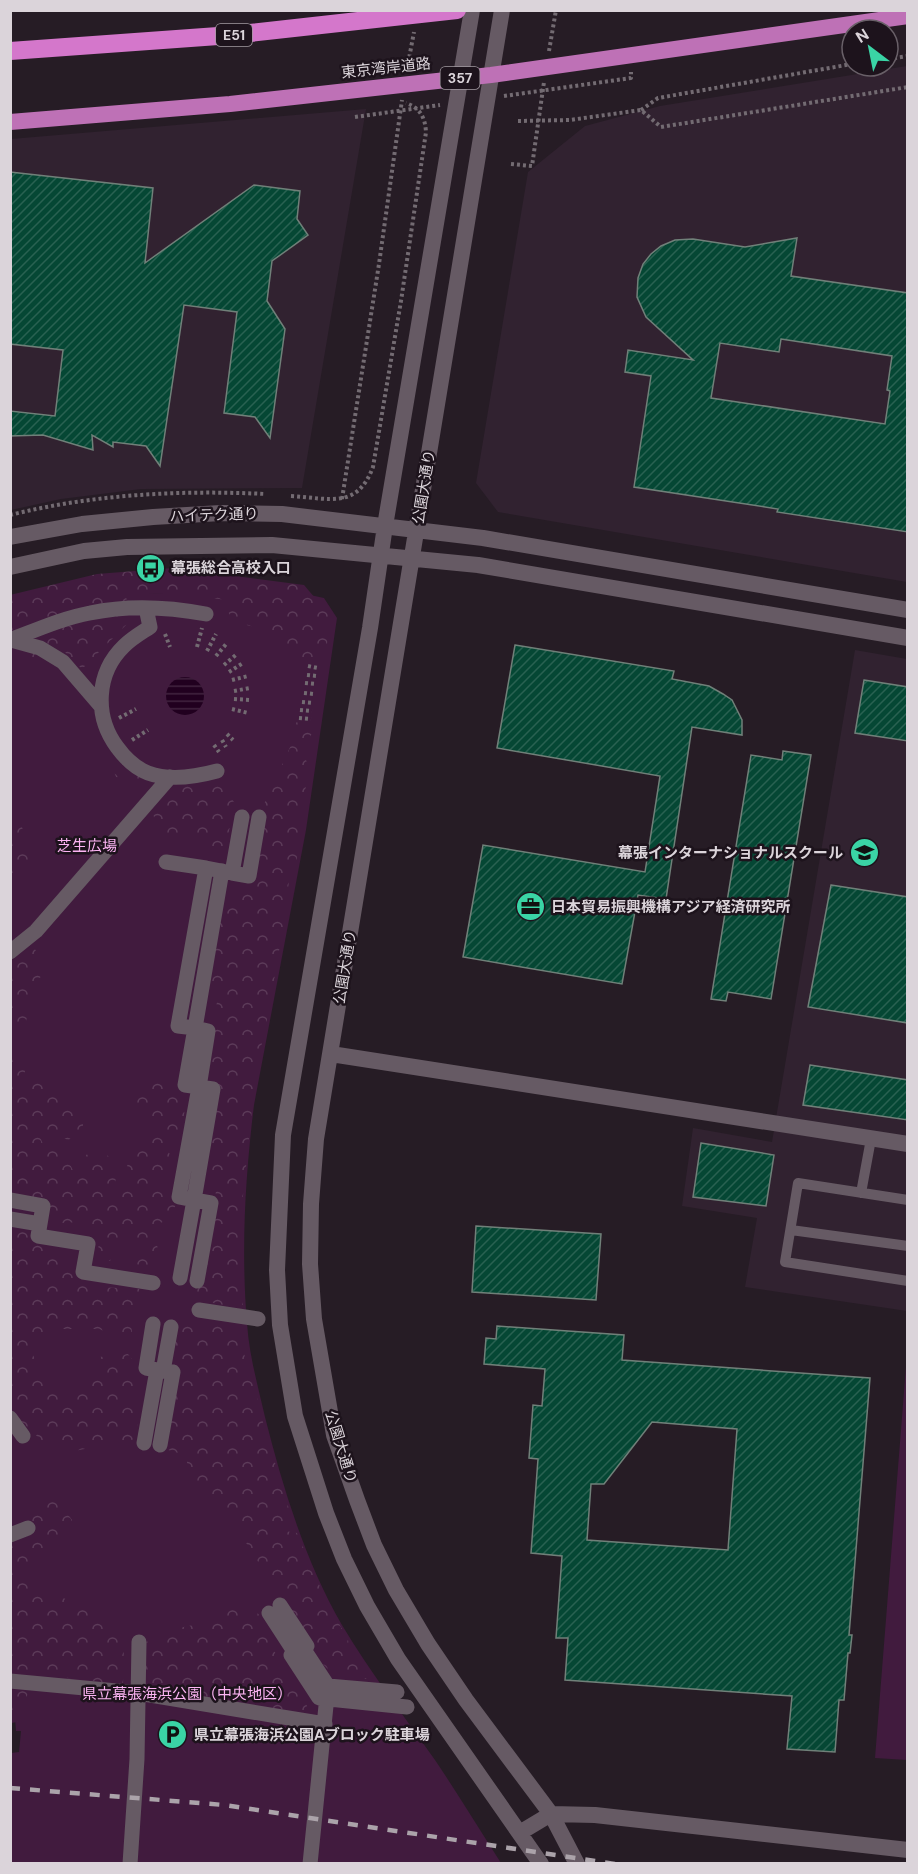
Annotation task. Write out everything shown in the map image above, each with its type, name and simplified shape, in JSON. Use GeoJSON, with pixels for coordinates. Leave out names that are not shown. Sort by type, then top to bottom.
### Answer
{"type":"FeatureCollection","features":[{"type":"Feature","properties":{"kind":"highway","name":"E51"},"geometry":{"type":"LineString","coordinates":[[10,51],[232,35],[457,10]]}},
{"type":"Feature","properties":{"kind":"highway","name":"東京湾岸道路"},"geometry":{"type":"LineString","coordinates":[[10,122],[230,104],[491,75],[908,16]]}},
{"type":"Feature","properties":{"kind":"street"},"geometry":{"type":"LineString","coordinates":[[472,10],[283,1135],[277,1270],[280,1325],[295,1416],[326,1513],[344,1559],[367,1606],[398,1659],[542,1863]]}},
{"type":"Feature","properties":{"kind":"street","name":"公園大通り"},"geometry":{"type":"LineString","coordinates":[[502,10],[316,1139],[311,1204],[310,1264],[314,1318],[334,1435],[374,1545],[396,1590],[466,1700],[551,1814],[577,1863]]}},
{"type":"Feature","properties":{"kind":"street","name":"ハイテク通り"},"geometry":{"type":"LineString","coordinates":[[10,537],[82,524],[221,513],[282,513],[483,538],[908,610]]}},
{"type":"Feature","properties":{"kind":"street","name":"ハイテク通り"},"geometry":{"type":"LineString","coordinates":[[10,567],[84,551],[139,546],[272,545],[478,565],[908,638]]}},
{"type":"Feature","properties":{"kind":"street"},"geometry":{"type":"LineString","coordinates":[[146,609],[150,627],[123,646],[103,681],[100,710],[111,738],[134,765],[148,773],[185,777],[217,771]]}},
{"type":"Feature","properties":{"kind":"street"},"geometry":{"type":"LineString","coordinates":[[11,640],[90,612],[178,609],[204,621]]}},
{"type":"Feature","properties":{"kind":"street"},"geometry":{"type":"LineString","coordinates":[[11,640],[40,648],[58,658],[100,705]]}},
{"type":"Feature","properties":{"kind":"street"},"geometry":{"type":"LineString","coordinates":[[10,952],[36,931],[170,777]]}},
{"type":"Feature","properties":{"kind":"street"},"geometry":{"type":"LineString","coordinates":[[195,1028],[209,945],[242,817]]}},
{"type":"Feature","properties":{"kind":"street"},"geometry":{"type":"LineString","coordinates":[[166,862],[249,876],[259,817]]}},
{"type":"Feature","properties":{"kind":"street"},"geometry":{"type":"LineString","coordinates":[[197,1281],[211,1203],[179,1197],[197,1141],[199,1087],[208,1030],[178,1026],[206,868]]}},
{"type":"Feature","properties":{"kind":"street"},"geometry":{"type":"LineString","coordinates":[[193,943],[209,945]]}},
{"type":"Feature","properties":{"kind":"street"},"geometry":{"type":"LineString","coordinates":[[187,978],[203,981]]}},
{"type":"Feature","properties":{"kind":"street"},"geometry":{"type":"LineString","coordinates":[[331,1054],[908,1144]]}},
{"type":"Feature","properties":{"kind":"street"},"geometry":{"type":"LineString","coordinates":[[10,1200],[43,1206],[38,1236],[88,1244],[83,1272],[153,1283]]}},
{"type":"Feature","properties":{"kind":"street"},"geometry":{"type":"LineString","coordinates":[[180,1278],[194,1200]]}},
{"type":"Feature","properties":{"kind":"street"},"geometry":{"type":"LineString","coordinates":[[10,1219],[40,1224]]}},
{"type":"Feature","properties":{"kind":"street"},"geometry":{"type":"LineString","coordinates":[[185,1250],[202,1253]]}},
{"type":"Feature","properties":{"kind":"street"},"geometry":{"type":"LineString","coordinates":[[199,1310],[258,1318]]}},
{"type":"Feature","properties":{"kind":"street"},"geometry":{"type":"LineString","coordinates":[[153,1324],[146,1368],[173,1372],[160,1445]]}},
{"type":"Feature","properties":{"kind":"street"},"geometry":{"type":"LineString","coordinates":[[144,1443],[149,1412],[171,1327]]}},
{"type":"Feature","properties":{"kind":"street"},"geometry":{"type":"LineString","coordinates":[[149,1412],[166,1415]]}},
{"type":"Feature","properties":{"kind":"street"},"geometry":{"type":"LineString","coordinates":[[10,1418],[23,1437]]}},
{"type":"Feature","properties":{"kind":"street"},"geometry":{"type":"LineString","coordinates":[[10,1535],[28,1528]]}},
{"type":"Feature","properties":{"kind":"street"},"geometry":{"type":"LineString","coordinates":[[275,1609],[307,1646],[299,1651],[328,1693],[310,1863]]}},
{"type":"Feature","properties":{"kind":"street"},"geometry":{"type":"LineString","coordinates":[[130,1863],[137,1759],[139,1642]]}},
{"type":"Feature","properties":{"kind":"street"},"geometry":{"type":"LineString","coordinates":[[10,1681],[138,1693],[325,1724]]}},
{"type":"Feature","properties":{"kind":"street"},"geometry":{"type":"LineString","coordinates":[[328,1693],[397,1692]]}},
{"type":"Feature","properties":{"kind":"street"},"geometry":{"type":"LineString","coordinates":[[328,1693],[406,1707]]}},
{"type":"Feature","properties":{"kind":"street"},"geometry":{"type":"LineString","coordinates":[[521,1832],[551,1814],[595,1815],[908,1850]]}},
{"type":"Feature","properties":{"kind":"lane"},"geometry":{"type":"LineString","coordinates":[[861,1193],[871,1139]]}},
{"type":"Feature","properties":{"kind":"lane"},"geometry":{"type":"LineString","coordinates":[[908,1200],[798,1183],[785,1262],[908,1281]]}},
{"type":"Feature","properties":{"kind":"lane"},"geometry":{"type":"LineString","coordinates":[[791,1230],[908,1246]]}},
{"type":"Feature","properties":{"kind":"path"},"geometry":{"type":"LineString","coordinates":[[406,77],[416,22]]}},
{"type":"Feature","properties":{"kind":"path"},"geometry":{"type":"LineString","coordinates":[[518,121],[570,120],[641,110],[658,98],[840,66]]}},
{"type":"Feature","properties":{"kind":"path"},"geometry":{"type":"LineString","coordinates":[[511,164],[532,166],[542,91],[631,78],[631,72]]}},
{"type":"Feature","properties":{"kind":"path"},"geometry":{"type":"LineString","coordinates":[[641,110],[661,127],[908,87]]}},
{"type":"Feature","properties":{"kind":"path"},"geometry":{"type":"LineString","coordinates":[[342,499],[404,89]]}},
{"type":"Feature","properties":{"kind":"path"},"geometry":{"type":"LineString","coordinates":[[280,495],[342,499],[354,495],[369,477],[373,467],[426,132],[426,121],[413,105],[404,102],[392,103]]}},
{"type":"Feature","properties":{"kind":"path"},"geometry":{"type":"LineString","coordinates":[[355,117],[400,111]]}},
{"type":"Feature","properties":{"kind":"path"},"geometry":{"type":"LineString","coordinates":[[10,515],[110,496],[164,492],[270,495]]}},
{"type":"Feature","properties":{"kind":"path"},"geometry":{"type":"LineString","coordinates":[[197,647],[204,621]]}},
{"type":"Feature","properties":{"kind":"path"},"geometry":{"type":"LineString","coordinates":[[207,651],[216,634]]}},
{"type":"Feature","properties":{"kind":"path"},"geometry":{"type":"LineString","coordinates":[[216,656],[227,643]]}},
{"type":"Feature","properties":{"kind":"path"},"geometry":{"type":"LineString","coordinates":[[224,665],[237,654]]}},
{"type":"Feature","properties":{"kind":"path"},"geometry":{"type":"LineString","coordinates":[[229,672],[243,663]]}},
{"type":"Feature","properties":{"kind":"path"},"geometry":{"type":"LineString","coordinates":[[308,666],[318,668]]}},
{"type":"Feature","properties":{"kind":"path"},"geometry":{"type":"LineString","coordinates":[[307,675],[317,676]]}},
{"type":"Feature","properties":{"kind":"path"},"geometry":{"type":"LineString","coordinates":[[232,680],[248,676]]}},
{"type":"Feature","properties":{"kind":"path"},"geometry":{"type":"LineString","coordinates":[[305,683],[316,684]]}},
{"type":"Feature","properties":{"kind":"path"},"geometry":{"type":"LineString","coordinates":[[234,691],[250,688]]}},
{"type":"Feature","properties":{"kind":"path"},"geometry":{"type":"LineString","coordinates":[[303,693],[314,694]]}},
{"type":"Feature","properties":{"kind":"path"},"geometry":{"type":"LineString","coordinates":[[234,699],[251,700]]}},
{"type":"Feature","properties":{"kind":"path"},"geometry":{"type":"LineString","coordinates":[[302,702],[313,703]]}},
{"type":"Feature","properties":{"kind":"path"},"geometry":{"type":"LineString","coordinates":[[232,709],[248,713]]}},
{"type":"Feature","properties":{"kind":"path"},"geometry":{"type":"LineString","coordinates":[[300,710],[312,711]]}},
{"type":"Feature","properties":{"kind":"path"},"geometry":{"type":"LineString","coordinates":[[299,718],[311,719]]}},
{"type":"Feature","properties":{"kind":"path"},"geometry":{"type":"LineString","coordinates":[[227,734],[233,740]]}},
{"type":"Feature","properties":{"kind":"path"},"geometry":{"type":"LineString","coordinates":[[222,740],[226,747]]}},
{"type":"Feature","properties":{"kind":"path"},"geometry":{"type":"LineString","coordinates":[[214,745],[219,752]]}},
{"type":"Feature","properties":{"kind":"shaded area"},"geometry":{"type":"Polygon","coordinates":[[[907,66],[907,582],[498,512],[476,483],[528,172],[585,126],[660,106],[840,77],[900,78],[900,67],[907,66]]]}},
{"type":"Feature","properties":{"kind":"shaded area"},"geometry":{"type":"Polygon","coordinates":[[[366,109],[302,488],[141,489],[61,499],[11,510],[11,139],[366,109]]]}},
{"type":"Feature","properties":{"kind":"shaded area"},"geometry":{"type":"Polygon","coordinates":[[[855,650],[907,659],[907,1311],[745,1287],[757,1218],[682,1206],[693,1128],[772,1142],[855,650]]]}},
{"type":"Feature","properties":{"kind":"shaded area"},"geometry":{"type":"Polygon","coordinates":[[[185,677],[198,683],[204,696],[198,709],[185,715],[172,709],[166,696],[172,683],[185,677]]]}},
{"type":"Feature","properties":{"kind":"green space"},"geometry":{"type":"Polygon","coordinates":[[[173,568],[304,585],[331,617],[324,664],[296,661],[268,630],[230,621],[227,600],[172,593],[124,595],[137,614],[82,669],[60,647],[32,665],[13,653],[11,655],[10,595],[97,574],[173,568]]]}},
{"type":"Feature","properties":{"kind":"green space","name":"県立幕張海浜公園（中央地区）"},"geometry":{"type":"Polygon","coordinates":[[[287,590],[324,598],[337,618],[306,830],[254,1105],[246,1187],[244,1241],[245,1296],[250,1347],[279,1470],[296,1524],[329,1601],[364,1660],[435,1760],[501,1863],[11,1863],[11,1753],[19,1752],[21,1731],[16,1731],[14,1705],[11,1704],[11,604],[40,596],[287,590]]]}},
{"type":"Feature","properties":{"kind":"green space"},"geometry":{"type":"Polygon","coordinates":[[[301,720],[312,721],[314,728],[303,755],[310,767],[304,796],[296,865],[289,879],[269,1010],[256,1071],[240,1224],[239,1275],[243,1305],[235,1307],[192,1299],[188,1293],[195,1257],[215,1213],[216,1186],[201,1175],[205,1136],[221,1094],[206,1062],[217,1002],[205,980],[222,893],[249,886],[259,815],[291,745],[292,725],[301,720]]]}},
{"type":"Feature","properties":{"kind":"green space"},"geometry":{"type":"Polygon","coordinates":[[[113,754],[140,762],[144,769],[182,778],[214,768],[235,804],[225,849],[195,842],[186,832],[165,838],[156,827],[152,808],[141,801],[144,787],[139,779],[116,777],[110,761],[113,754]]]}},
{"type":"Feature","properties":{"kind":"green space"},"geometry":{"type":"Polygon","coordinates":[[[20,822],[34,858],[20,880],[11,877],[10,824],[20,822]]]}},
{"type":"Feature","properties":{"kind":"green space"},"geometry":{"type":"Polygon","coordinates":[[[30,942],[41,958],[42,972],[24,1027],[11,1027],[11,962],[30,942]]]}},
{"type":"Feature","properties":{"kind":"green space"},"geometry":{"type":"Polygon","coordinates":[[[19,1050],[26,1057],[24,1084],[55,1081],[64,1096],[83,1115],[83,1132],[68,1140],[35,1126],[43,1144],[65,1155],[75,1174],[85,1155],[104,1152],[117,1165],[115,1186],[136,1192],[127,1166],[140,1140],[149,1142],[153,1123],[133,1105],[145,1077],[163,1075],[184,1102],[185,1136],[163,1144],[178,1166],[164,1182],[178,1201],[167,1221],[148,1226],[163,1259],[156,1268],[128,1263],[136,1245],[120,1238],[110,1261],[97,1256],[100,1237],[80,1222],[61,1223],[16,1186],[11,1185],[10,1051],[19,1050]]]}},
{"type":"Feature","properties":{"kind":"green space"},"geometry":{"type":"Polygon","coordinates":[[[23,1217],[66,1263],[96,1287],[140,1289],[148,1303],[131,1322],[133,1343],[99,1329],[60,1329],[33,1355],[41,1373],[67,1395],[83,1381],[99,1357],[128,1354],[136,1365],[133,1397],[139,1405],[136,1439],[64,1453],[40,1439],[17,1417],[11,1417],[10,1218],[23,1217]]]}},
{"type":"Feature","properties":{"kind":"green space"},"geometry":{"type":"Polygon","coordinates":[[[230,1320],[240,1326],[245,1358],[251,1372],[262,1419],[291,1516],[285,1531],[297,1533],[324,1596],[348,1640],[351,1659],[368,1672],[366,1679],[334,1675],[319,1660],[235,1525],[194,1488],[185,1455],[165,1449],[176,1366],[167,1353],[173,1328],[184,1323],[230,1320]]]}},
{"type":"Feature","properties":{"kind":"green space"},"geometry":{"type":"Polygon","coordinates":[[[907,1354],[908,1760],[875,1758],[907,1354]]]}},
{"type":"Feature","properties":{"kind":"green space"},"geometry":{"type":"Polygon","coordinates":[[[57,1499],[72,1520],[49,1551],[20,1576],[89,1612],[124,1645],[123,1685],[11,1671],[10,1526],[31,1522],[34,1508],[57,1499]]]}},
{"type":"Feature","properties":{"kind":"green space"},"geometry":{"type":"Polygon","coordinates":[[[251,1605],[273,1632],[269,1643],[306,1701],[308,1713],[146,1689],[142,1645],[164,1631],[218,1620],[223,1608],[251,1605]]]}},
{"type":"Feature","properties":{"kind":"green space"},"geometry":{"type":"Polygon","coordinates":[[[10,1688],[30,1688],[17,1722],[11,1723],[10,1688]]]}},
{"type":"Feature","properties":{"kind":"building"},"geometry":{"type":"Polygon","coordinates":[[[10,172],[153,188],[145,263],[254,185],[300,191],[297,219],[308,235],[272,261],[267,301],[285,329],[270,438],[255,417],[224,413],[237,312],[184,305],[160,466],[146,446],[113,442],[113,447],[92,435],[93,450],[43,435],[10,436],[10,411],[55,416],[63,350],[10,344],[10,172]]]}},
{"type":"Feature","properties":{"kind":"building"},"geometry":{"type":"Polygon","coordinates":[[[797,238],[791,276],[908,293],[908,532],[634,487],[651,376],[625,372],[628,350],[693,360],[646,317],[637,297],[638,278],[643,264],[661,246],[675,240],[693,239],[745,247],[797,238]],[[781,339],[779,352],[720,343],[711,398],[885,424],[892,356],[781,339]]]}},
{"type":"Feature","properties":{"kind":"building"},"geometry":{"type":"Polygon","coordinates":[[[515,645],[674,671],[672,679],[709,686],[732,700],[742,720],[742,735],[692,727],[666,899],[638,895],[622,984],[463,957],[483,845],[645,872],[660,776],[497,748],[515,645]]]}},
{"type":"Feature","properties":{"kind":"building"},"geometry":{"type":"Polygon","coordinates":[[[864,680],[908,687],[908,741],[855,733],[864,680]]]}},
{"type":"Feature","properties":{"kind":"building"},"geometry":{"type":"Polygon","coordinates":[[[783,751],[811,755],[771,999],[728,992],[726,1001],[711,999],[751,755],[782,760],[783,751]]]}},
{"type":"Feature","properties":{"kind":"building"},"geometry":{"type":"Polygon","coordinates":[[[831,885],[908,897],[908,1023],[808,1007],[831,885]]]}},
{"type":"Feature","properties":{"kind":"building"},"geometry":{"type":"Polygon","coordinates":[[[810,1065],[908,1080],[908,1120],[803,1105],[810,1065]]]}},
{"type":"Feature","properties":{"kind":"building"},"geometry":{"type":"Polygon","coordinates":[[[701,1143],[774,1155],[766,1206],[693,1197],[701,1143]]]}},
{"type":"Feature","properties":{"kind":"building"},"geometry":{"type":"Polygon","coordinates":[[[476,1226],[601,1234],[596,1300],[472,1292],[476,1226]]]}},
{"type":"Feature","properties":{"kind":"building"},"geometry":{"type":"Polygon","coordinates":[[[497,1326],[624,1335],[622,1360],[870,1378],[849,1635],[852,1635],[844,1700],[839,1700],[835,1752],[787,1749],[792,1696],[565,1680],[568,1638],[556,1638],[562,1556],[531,1553],[538,1459],[529,1458],[533,1405],[542,1406],[545,1369],[484,1364],[486,1338],[496,1339],[497,1326]],[[652,1422],[604,1484],[591,1484],[587,1540],[728,1550],[737,1429],[652,1422]]]}},
{"type":"Feature","properties":{"kind":"railway"},"geometry":{"type":"LineString","coordinates":[[10,1788],[224,1805],[615,1864]]}},
{"type":"Feature","properties":{"kind":"place","name":"幕張総合高校入口"},"geometry":{"type":"Point","coordinates":[150,568]}},
{"type":"Feature","properties":{"kind":"place","name":"幕張インターナショナルスクール"},"geometry":{"type":"Point","coordinates":[864,853]}},
{"type":"Feature","properties":{"kind":"place","name":"日本貿易振興機構アジア経済研究所"},"geometry":{"type":"Point","coordinates":[530,907]}},
{"type":"Feature","properties":{"kind":"place","name":"県立幕張海浜公園Aブロック駐車場"},"geometry":{"type":"Point","coordinates":[173,1735]}},
{"type":"Feature","properties":{"kind":"park label","name":"芝生広場"},"geometry":{"type":"Point","coordinates":[87,846]}}]}
